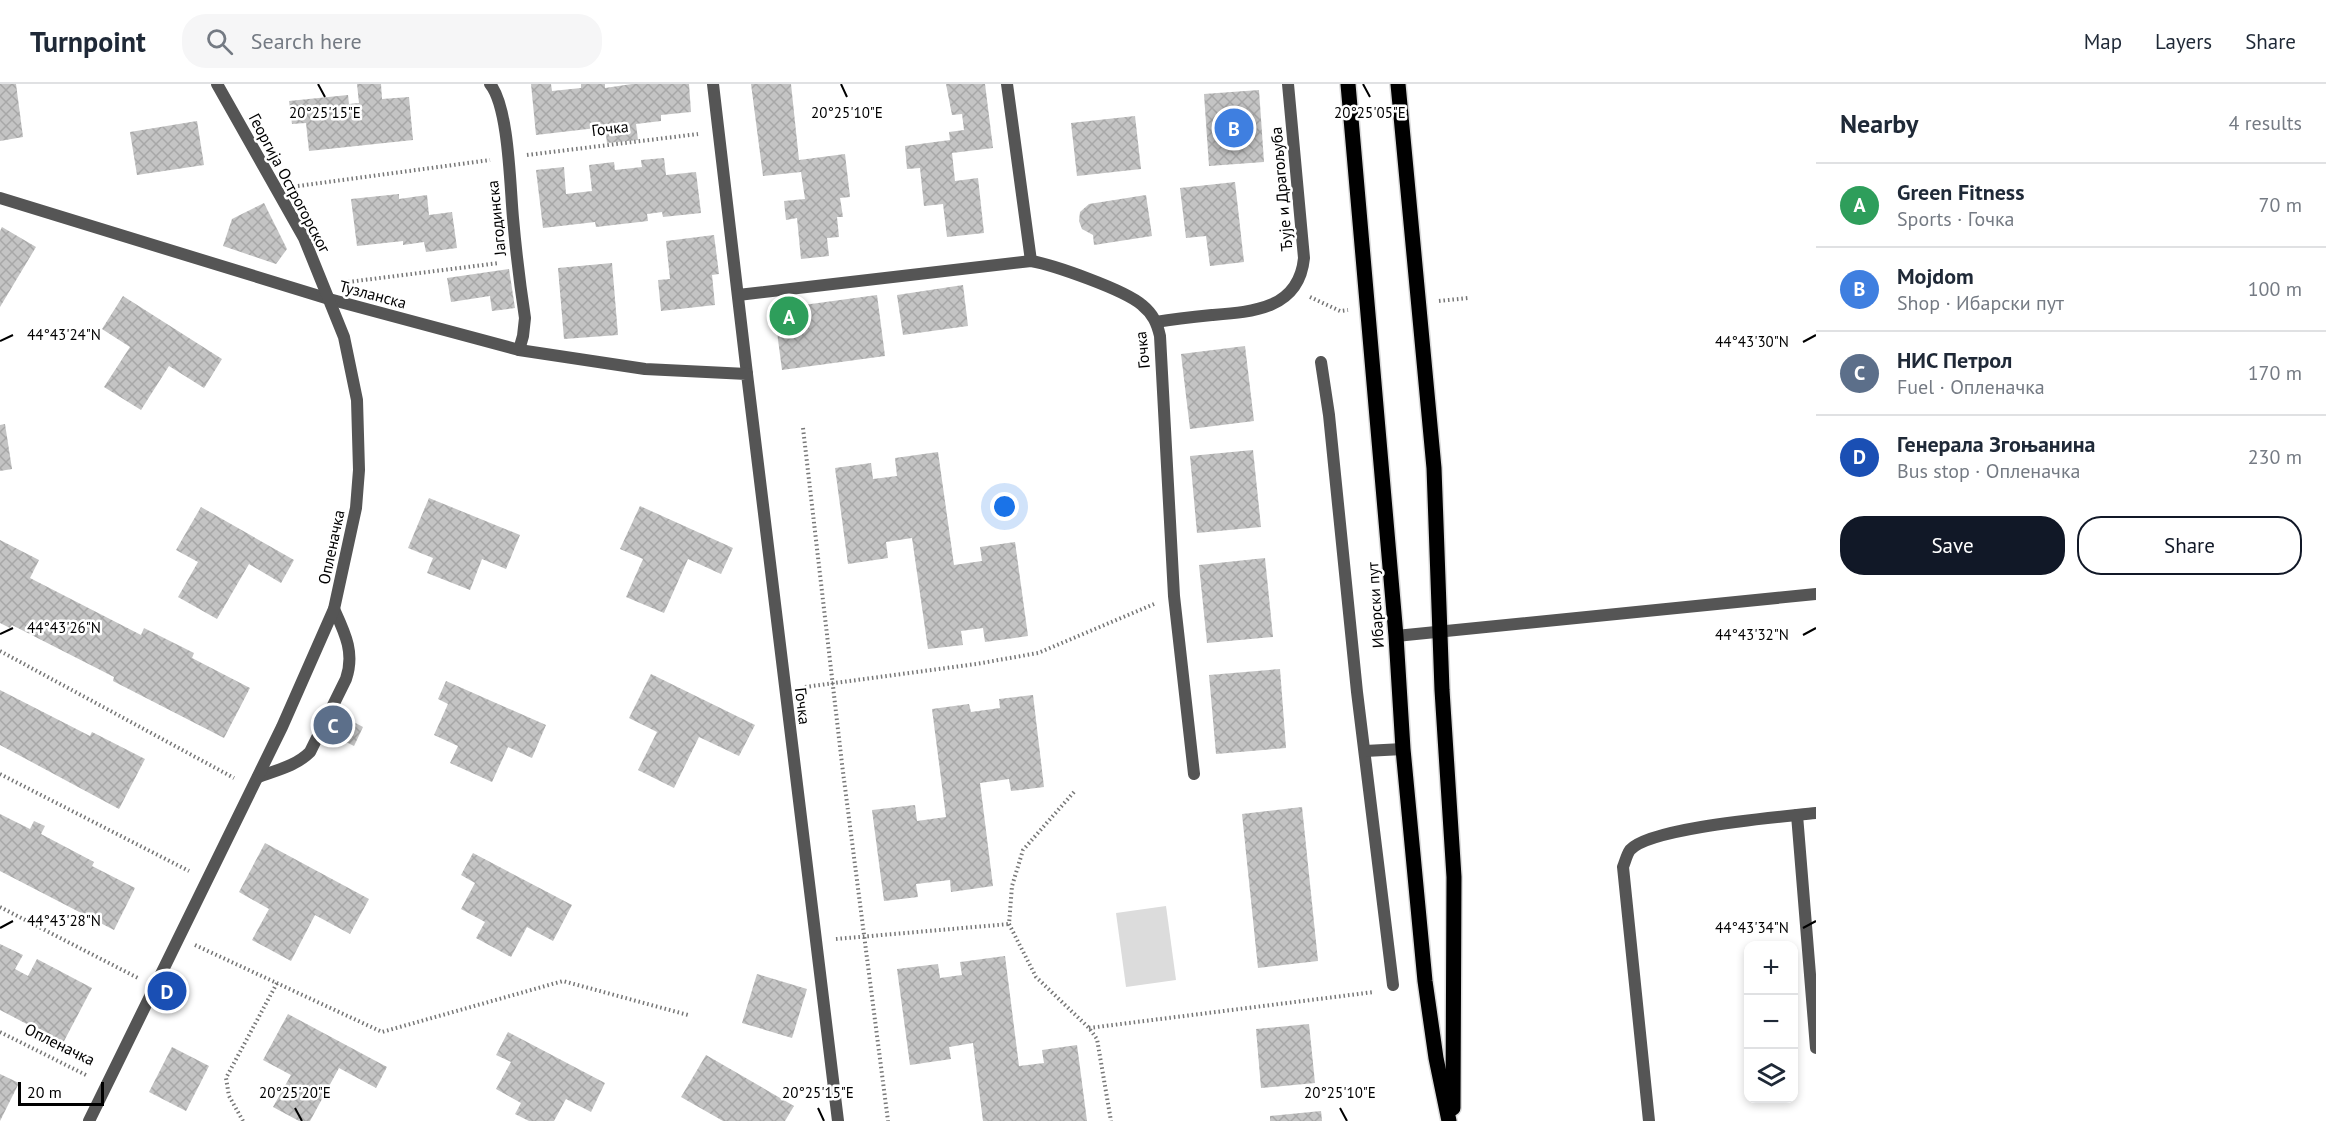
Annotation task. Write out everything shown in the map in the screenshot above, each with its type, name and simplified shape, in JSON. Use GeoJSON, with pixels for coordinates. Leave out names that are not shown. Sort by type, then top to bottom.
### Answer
{"type":"FeatureCollection","features":[{"type":"Feature","properties":{"kind":"main road","name":"Ибарски пут"},"geometry":{"type":"LineString","coordinates":[[1348,84],[1396,636],[1403,749],[1425,981],[1436,1058],[1451,1121]]}},
{"type":"Feature","properties":{"kind":"main road","name":"Ибарски пут"},"geometry":{"type":"LineString","coordinates":[[1398,84],[1434,468],[1440,633],[1454,877],[1451,1121]]}},
{"type":"Feature","properties":{"kind":"street","name":"Георгија Острогорског"},"geometry":{"type":"LineString","coordinates":[[217,84],[304,238],[329,299]]}},
{"type":"Feature","properties":{"kind":"street","name":"Јагодинска"},"geometry":{"type":"LineString","coordinates":[[490,84],[501,111],[525,318],[519,350]]}},
{"type":"Feature","properties":{"kind":"street","name":"Гочка"},"geometry":{"type":"LineString","coordinates":[[712,84],[785,690],[818,941],[838,1121]]}},
{"type":"Feature","properties":{"kind":"street"},"geometry":{"type":"LineString","coordinates":[[1007,84],[1030,261]]}},
{"type":"Feature","properties":{"kind":"street","name":"Ђује и Драгољуба"},"geometry":{"type":"LineString","coordinates":[[1288,84],[1304,258],[1299,279],[1292,289]]}},
{"type":"Feature","properties":{"kind":"street","name":"Тузланска"},"geometry":{"type":"LineString","coordinates":[[0,198],[329,299],[519,350],[645,369],[747,374]]}},
{"type":"Feature","properties":{"kind":"street","name":"Гочка"},"geometry":{"type":"LineString","coordinates":[[738,295],[1030,261],[1056,267],[1132,298],[1148,310],[1156,322],[1160,336],[1174,596],[1194,774]]}},
{"type":"Feature","properties":{"kind":"street"},"geometry":{"type":"LineString","coordinates":[[1156,322],[1255,311],[1275,303],[1292,289]]}},
{"type":"Feature","properties":{"kind":"street","name":"Опленачка"},"geometry":{"type":"LineString","coordinates":[[89,1121],[282,728],[334,609],[356,508],[359,431],[357,400],[351,367],[344,337],[329,299]]}},
{"type":"Feature","properties":{"kind":"street"},"geometry":{"type":"LineString","coordinates":[[1321,362],[1329,415],[1365,751],[1387,988]]}},
{"type":"Feature","properties":{"kind":"street"},"geometry":{"type":"LineString","coordinates":[[1396,636],[1816,594]]}},
{"type":"Feature","properties":{"kind":"street"},"geometry":{"type":"LineString","coordinates":[[255,782],[293,765],[310,752],[346,680],[350,667],[350,653],[346,636],[334,609]]}},
{"type":"Feature","properties":{"kind":"street"},"geometry":{"type":"LineString","coordinates":[[1365,751],[1403,749]]}},
{"type":"Feature","properties":{"kind":"street"},"geometry":{"type":"LineString","coordinates":[[1649,1121],[1623,867],[1630,850],[1647,839],[1700,826],[1816,813]]}},
{"type":"Feature","properties":{"kind":"street"},"geometry":{"type":"LineString","coordinates":[[1797,815],[1816,1048]]}},
{"type":"Feature","properties":{"kind":"path","name":"Гочка"},"geometry":{"type":"LineString","coordinates":[[277,189],[717,132]]}},
{"type":"Feature","properties":{"kind":"path"},"geometry":{"type":"LineString","coordinates":[[323,285],[517,261]]}},
{"type":"Feature","properties":{"kind":"path"},"geometry":{"type":"LineString","coordinates":[[1292,289],[1340,311],[1351,309]]}},
{"type":"Feature","properties":{"kind":"path"},"geometry":{"type":"LineString","coordinates":[[1439,302],[1468,298]]}},
{"type":"Feature","properties":{"kind":"path"},"geometry":{"type":"LineString","coordinates":[[803,428],[832,683],[888,1121]]}},
{"type":"Feature","properties":{"kind":"path"},"geometry":{"type":"LineString","coordinates":[[785,690],[1038,653],[1174,596]]}},
{"type":"Feature","properties":{"kind":"path"},"geometry":{"type":"LineString","coordinates":[[0,651],[255,782]]}},
{"type":"Feature","properties":{"kind":"path"},"geometry":{"type":"LineString","coordinates":[[0,774],[207,880]]}},
{"type":"Feature","properties":{"kind":"path"},"geometry":{"type":"LineString","coordinates":[[1074,792],[1023,850],[1012,886],[1009,924],[1036,977],[1089,1028],[1097,1039],[1111,1121]]}},
{"type":"Feature","properties":{"kind":"path"},"geometry":{"type":"LineString","coordinates":[[0,907],[155,986]]}},
{"type":"Feature","properties":{"kind":"path"},"geometry":{"type":"LineString","coordinates":[[818,941],[1009,924]]}},
{"type":"Feature","properties":{"kind":"path"},"geometry":{"type":"LineString","coordinates":[[178,938],[382,1032],[563,981],[688,1016]]}},
{"type":"Feature","properties":{"kind":"path"},"geometry":{"type":"LineString","coordinates":[[243,1121],[229,1096],[226,1078],[277,983]]}},
{"type":"Feature","properties":{"kind":"path"},"geometry":{"type":"LineString","coordinates":[[1089,1028],[1387,988]]}},
{"type":"Feature","properties":{"kind":"path","name":"Опленачка"},"geometry":{"type":"LineString","coordinates":[[0,1032],[106,1085]]}},
{"type":"Feature","properties":{"kind":"shaded area"},"geometry":{"type":"Polygon","coordinates":[[[1166,906],[1176,980],[1126,987],[1116,913],[1166,906]]]}},
{"type":"Feature","properties":{"kind":"building"},"geometry":{"type":"Polygon","coordinates":[[[0,84],[16,84],[23,137],[0,141],[0,84]]]}},
{"type":"Feature","properties":{"kind":"building"},"geometry":{"type":"Polygon","coordinates":[[[357,84],[381,84],[382,99],[409,97],[413,140],[309,151],[306,123],[292,124],[289,101],[348,95],[349,104],[359,103],[357,84]]]}},
{"type":"Feature","properties":{"kind":"building"},"geometry":{"type":"Polygon","coordinates":[[[531,84],[551,84],[552,91],[581,88],[581,84],[605,84],[605,88],[632,84],[689,84],[691,112],[661,115],[661,121],[636,124],[638,140],[607,143],[605,127],[536,135],[531,84]]]}},
{"type":"Feature","properties":{"kind":"building"},"geometry":{"type":"Polygon","coordinates":[[[751,84],[791,84],[799,160],[845,154],[850,197],[840,198],[843,217],[837,217],[839,237],[827,238],[829,256],[801,259],[797,218],[786,220],[784,201],[805,199],[801,172],[763,176],[751,84]]]}},
{"type":"Feature","properties":{"kind":"building"},"geometry":{"type":"Polygon","coordinates":[[[946,84],[985,84],[993,148],[952,153],[955,181],[978,178],[984,233],[947,237],[943,204],[924,206],[920,168],[907,169],[905,146],[950,140],[949,132],[964,130],[962,114],[952,115],[946,84]]]}},
{"type":"Feature","properties":{"kind":"building"},"geometry":{"type":"Polygon","coordinates":[[[1259,90],[1264,162],[1209,166],[1204,94],[1259,90]]]}},
{"type":"Feature","properties":{"kind":"building"},"geometry":{"type":"Polygon","coordinates":[[[1135,116],[1141,169],[1077,176],[1071,123],[1135,116]]]}},
{"type":"Feature","properties":{"kind":"building"},"geometry":{"type":"Polygon","coordinates":[[[197,121],[204,165],[137,175],[130,132],[197,121]]]}},
{"type":"Feature","properties":{"kind":"building"},"geometry":{"type":"Polygon","coordinates":[[[664,158],[666,175],[696,172],[701,213],[663,217],[662,212],[647,214],[648,221],[596,227],[595,222],[543,228],[536,170],[564,167],[566,194],[592,191],[589,165],[614,162],[615,170],[642,167],[641,160],[664,158]]]}},
{"type":"Feature","properties":{"kind":"building"},"geometry":{"type":"Polygon","coordinates":[[[1235,182],[1244,262],[1210,266],[1206,236],[1186,238],[1180,188],[1235,182]]]}},
{"type":"Feature","properties":{"kind":"building"},"geometry":{"type":"Polygon","coordinates":[[[399,194],[399,199],[427,195],[429,215],[452,212],[457,248],[426,252],[424,242],[403,245],[403,241],[357,246],[351,199],[399,194]]]}},
{"type":"Feature","properties":{"kind":"building"},"geometry":{"type":"Polygon","coordinates":[[[1146,195],[1152,236],[1094,245],[1093,235],[1082,229],[1079,221],[1080,212],[1089,204],[1146,195]]]}},
{"type":"Feature","properties":{"kind":"building"},"geometry":{"type":"Polygon","coordinates":[[[264,203],[287,249],[276,264],[223,246],[232,219],[264,203]]]}},
{"type":"Feature","properties":{"kind":"building"},"geometry":{"type":"Polygon","coordinates":[[[2,227],[36,247],[0,307],[0,231],[2,227]]]}},
{"type":"Feature","properties":{"kind":"building"},"geometry":{"type":"Polygon","coordinates":[[[714,235],[719,274],[712,275],[715,305],[661,311],[658,280],[670,279],[666,241],[714,235]]]}},
{"type":"Feature","properties":{"kind":"building"},"geometry":{"type":"Polygon","coordinates":[[[612,263],[618,335],[564,339],[558,268],[612,263]]]}},
{"type":"Feature","properties":{"kind":"building"},"geometry":{"type":"Polygon","coordinates":[[[509,269],[515,308],[492,311],[490,296],[451,302],[447,278],[509,269]]]}},
{"type":"Feature","properties":{"kind":"building"},"geometry":{"type":"Polygon","coordinates":[[[963,285],[968,326],[903,335],[897,295],[963,285]]]}},
{"type":"Feature","properties":{"kind":"building"},"geometry":{"type":"Polygon","coordinates":[[[877,295],[885,356],[782,370],[774,309],[877,295]]]}},
{"type":"Feature","properties":{"kind":"building"},"geometry":{"type":"Polygon","coordinates":[[[123,296],[222,359],[204,388],[169,366],[141,410],[104,387],[130,347],[102,329],[123,296]]]}},
{"type":"Feature","properties":{"kind":"building"},"geometry":{"type":"Polygon","coordinates":[[[1245,346],[1254,421],[1190,429],[1181,354],[1245,346]]]}},
{"type":"Feature","properties":{"kind":"building"},"geometry":{"type":"Polygon","coordinates":[[[5,424],[12,469],[0,471],[0,425],[5,424]]]}},
{"type":"Feature","properties":{"kind":"building"},"geometry":{"type":"Polygon","coordinates":[[[1253,450],[1261,527],[1197,533],[1190,456],[1253,450]]]}},
{"type":"Feature","properties":{"kind":"building"},"geometry":{"type":"Polygon","coordinates":[[[938,452],[954,565],[982,561],[980,547],[1015,542],[1028,636],[985,642],[983,628],[961,631],[963,645],[928,649],[912,538],[886,542],[888,558],[848,564],[835,468],[871,463],[873,479],[897,476],[895,458],[938,452]]]}},
{"type":"Feature","properties":{"kind":"building"},"geometry":{"type":"Polygon","coordinates":[[[429,498],[520,535],[506,569],[482,559],[470,590],[427,573],[433,558],[408,548],[429,498]]]}},
{"type":"Feature","properties":{"kind":"building"},"geometry":{"type":"Polygon","coordinates":[[[640,506],[733,548],[721,574],[688,559],[664,613],[626,597],[643,559],[620,549],[640,506]]]}},
{"type":"Feature","properties":{"kind":"building"},"geometry":{"type":"Polygon","coordinates":[[[201,507],[294,560],[281,583],[249,564],[217,619],[178,597],[198,562],[176,550],[201,507]]]}},
{"type":"Feature","properties":{"kind":"building"},"geometry":{"type":"Polygon","coordinates":[[[0,540],[39,560],[30,578],[141,635],[144,628],[194,653],[192,658],[250,688],[224,738],[113,681],[114,677],[12,625],[10,628],[0,623],[0,540]]]}},
{"type":"Feature","properties":{"kind":"building"},"geometry":{"type":"Polygon","coordinates":[[[1265,558],[1273,637],[1207,643],[1199,565],[1265,558]]]}},
{"type":"Feature","properties":{"kind":"building"},"geometry":{"type":"Polygon","coordinates":[[[1280,669],[1286,748],[1216,754],[1209,675],[1280,669]]]}},
{"type":"Feature","properties":{"kind":"building"},"geometry":{"type":"Polygon","coordinates":[[[651,674],[755,725],[739,756],[699,737],[674,788],[638,770],[657,732],[629,718],[651,674]]]}},
{"type":"Feature","properties":{"kind":"building"},"geometry":{"type":"Polygon","coordinates":[[[446,681],[546,725],[532,758],[508,747],[492,782],[450,763],[458,746],[434,735],[448,704],[438,699],[446,681]]]}},
{"type":"Feature","properties":{"kind":"building"},"geometry":{"type":"Polygon","coordinates":[[[0,690],[90,736],[92,732],[145,759],[119,809],[0,745],[0,690]]]}},
{"type":"Feature","properties":{"kind":"building"},"geometry":{"type":"Polygon","coordinates":[[[1033,695],[1044,787],[1011,791],[1009,779],[980,783],[993,886],[951,892],[950,880],[916,884],[918,897],[884,901],[872,810],[915,805],[917,821],[946,817],[932,709],[969,704],[971,712],[1000,708],[999,699],[1033,695]]]}},
{"type":"Feature","properties":{"kind":"building"},"geometry":{"type":"Polygon","coordinates":[[[346,718],[363,727],[354,746],[336,737],[346,718]]]}},
{"type":"Feature","properties":{"kind":"building"},"geometry":{"type":"Polygon","coordinates":[[[1302,807],[1318,961],[1258,968],[1242,814],[1302,807]]]}},
{"type":"Feature","properties":{"kind":"building"},"geometry":{"type":"Polygon","coordinates":[[[0,814],[30,829],[34,821],[45,826],[41,834],[94,862],[92,866],[135,888],[114,930],[0,871],[0,814]]]}},
{"type":"Feature","properties":{"kind":"building"},"geometry":{"type":"Polygon","coordinates":[[[265,843],[369,899],[350,934],[315,915],[291,961],[252,940],[269,909],[239,892],[265,843]]]}},
{"type":"Feature","properties":{"kind":"building"},"geometry":{"type":"Polygon","coordinates":[[[473,853],[572,905],[553,941],[527,927],[511,957],[476,938],[485,922],[461,909],[475,883],[461,875],[473,853]]]}},
{"type":"Feature","properties":{"kind":"building"},"geometry":{"type":"Polygon","coordinates":[[[0,944],[23,955],[15,969],[28,976],[37,959],[92,988],[63,1043],[0,1010],[0,944]]]}},
{"type":"Feature","properties":{"kind":"building"},"geometry":{"type":"Polygon","coordinates":[[[1005,956],[1019,1066],[1044,1063],[1042,1050],[1077,1045],[1087,1121],[983,1121],[973,1043],[949,1047],[951,1059],[910,1065],[897,969],[938,964],[940,978],[962,975],[960,962],[1005,956]]]}},
{"type":"Feature","properties":{"kind":"building"},"geometry":{"type":"Polygon","coordinates":[[[757,974],[807,989],[792,1038],[742,1023],[757,974]]]}},
{"type":"Feature","properties":{"kind":"building"},"geometry":{"type":"Polygon","coordinates":[[[288,1014],[387,1067],[376,1088],[339,1068],[310,1121],[299,1121],[273,1107],[291,1075],[263,1060],[288,1014]]]}},
{"type":"Feature","properties":{"kind":"building"},"geometry":{"type":"Polygon","coordinates":[[[1309,1024],[1315,1083],[1261,1088],[1256,1029],[1309,1024]]]}},
{"type":"Feature","properties":{"kind":"building"},"geometry":{"type":"Polygon","coordinates":[[[508,1032],[605,1083],[591,1112],[566,1099],[554,1121],[529,1121],[515,1114],[521,1103],[496,1089],[511,1062],[496,1055],[508,1032]]]}},
{"type":"Feature","properties":{"kind":"building"},"geometry":{"type":"Polygon","coordinates":[[[172,1047],[209,1066],[186,1111],[149,1092],[172,1047]]]}},
{"type":"Feature","properties":{"kind":"building"},"geometry":{"type":"Polygon","coordinates":[[[706,1055],[794,1106],[785,1121],[723,1121],[681,1097],[706,1055]]]}},
{"type":"Feature","properties":{"kind":"building"},"geometry":{"type":"Polygon","coordinates":[[[0,1074],[19,1083],[0,1121],[0,1074]]]}},
{"type":"Feature","properties":{"kind":"building"},"geometry":{"type":"Polygon","coordinates":[[[1321,1111],[1322,1121],[1270,1121],[1270,1116],[1321,1111]]]}},
{"type":"Feature","properties":{"kind":"place","name":"Mojdom"},"geometry":{"type":"Point","coordinates":[1234,128]}},
{"type":"Feature","properties":{"kind":"place","name":"Green Fitness"},"geometry":{"type":"Point","coordinates":[789,316]}},
{"type":"Feature","properties":{"kind":"place","name":"НИС Петрол"},"geometry":{"type":"Point","coordinates":[333,725]}},
{"type":"Feature","properties":{"kind":"place","name":"Генерала Згоњанина"},"geometry":{"type":"Point","coordinates":[167,991]}}]}
